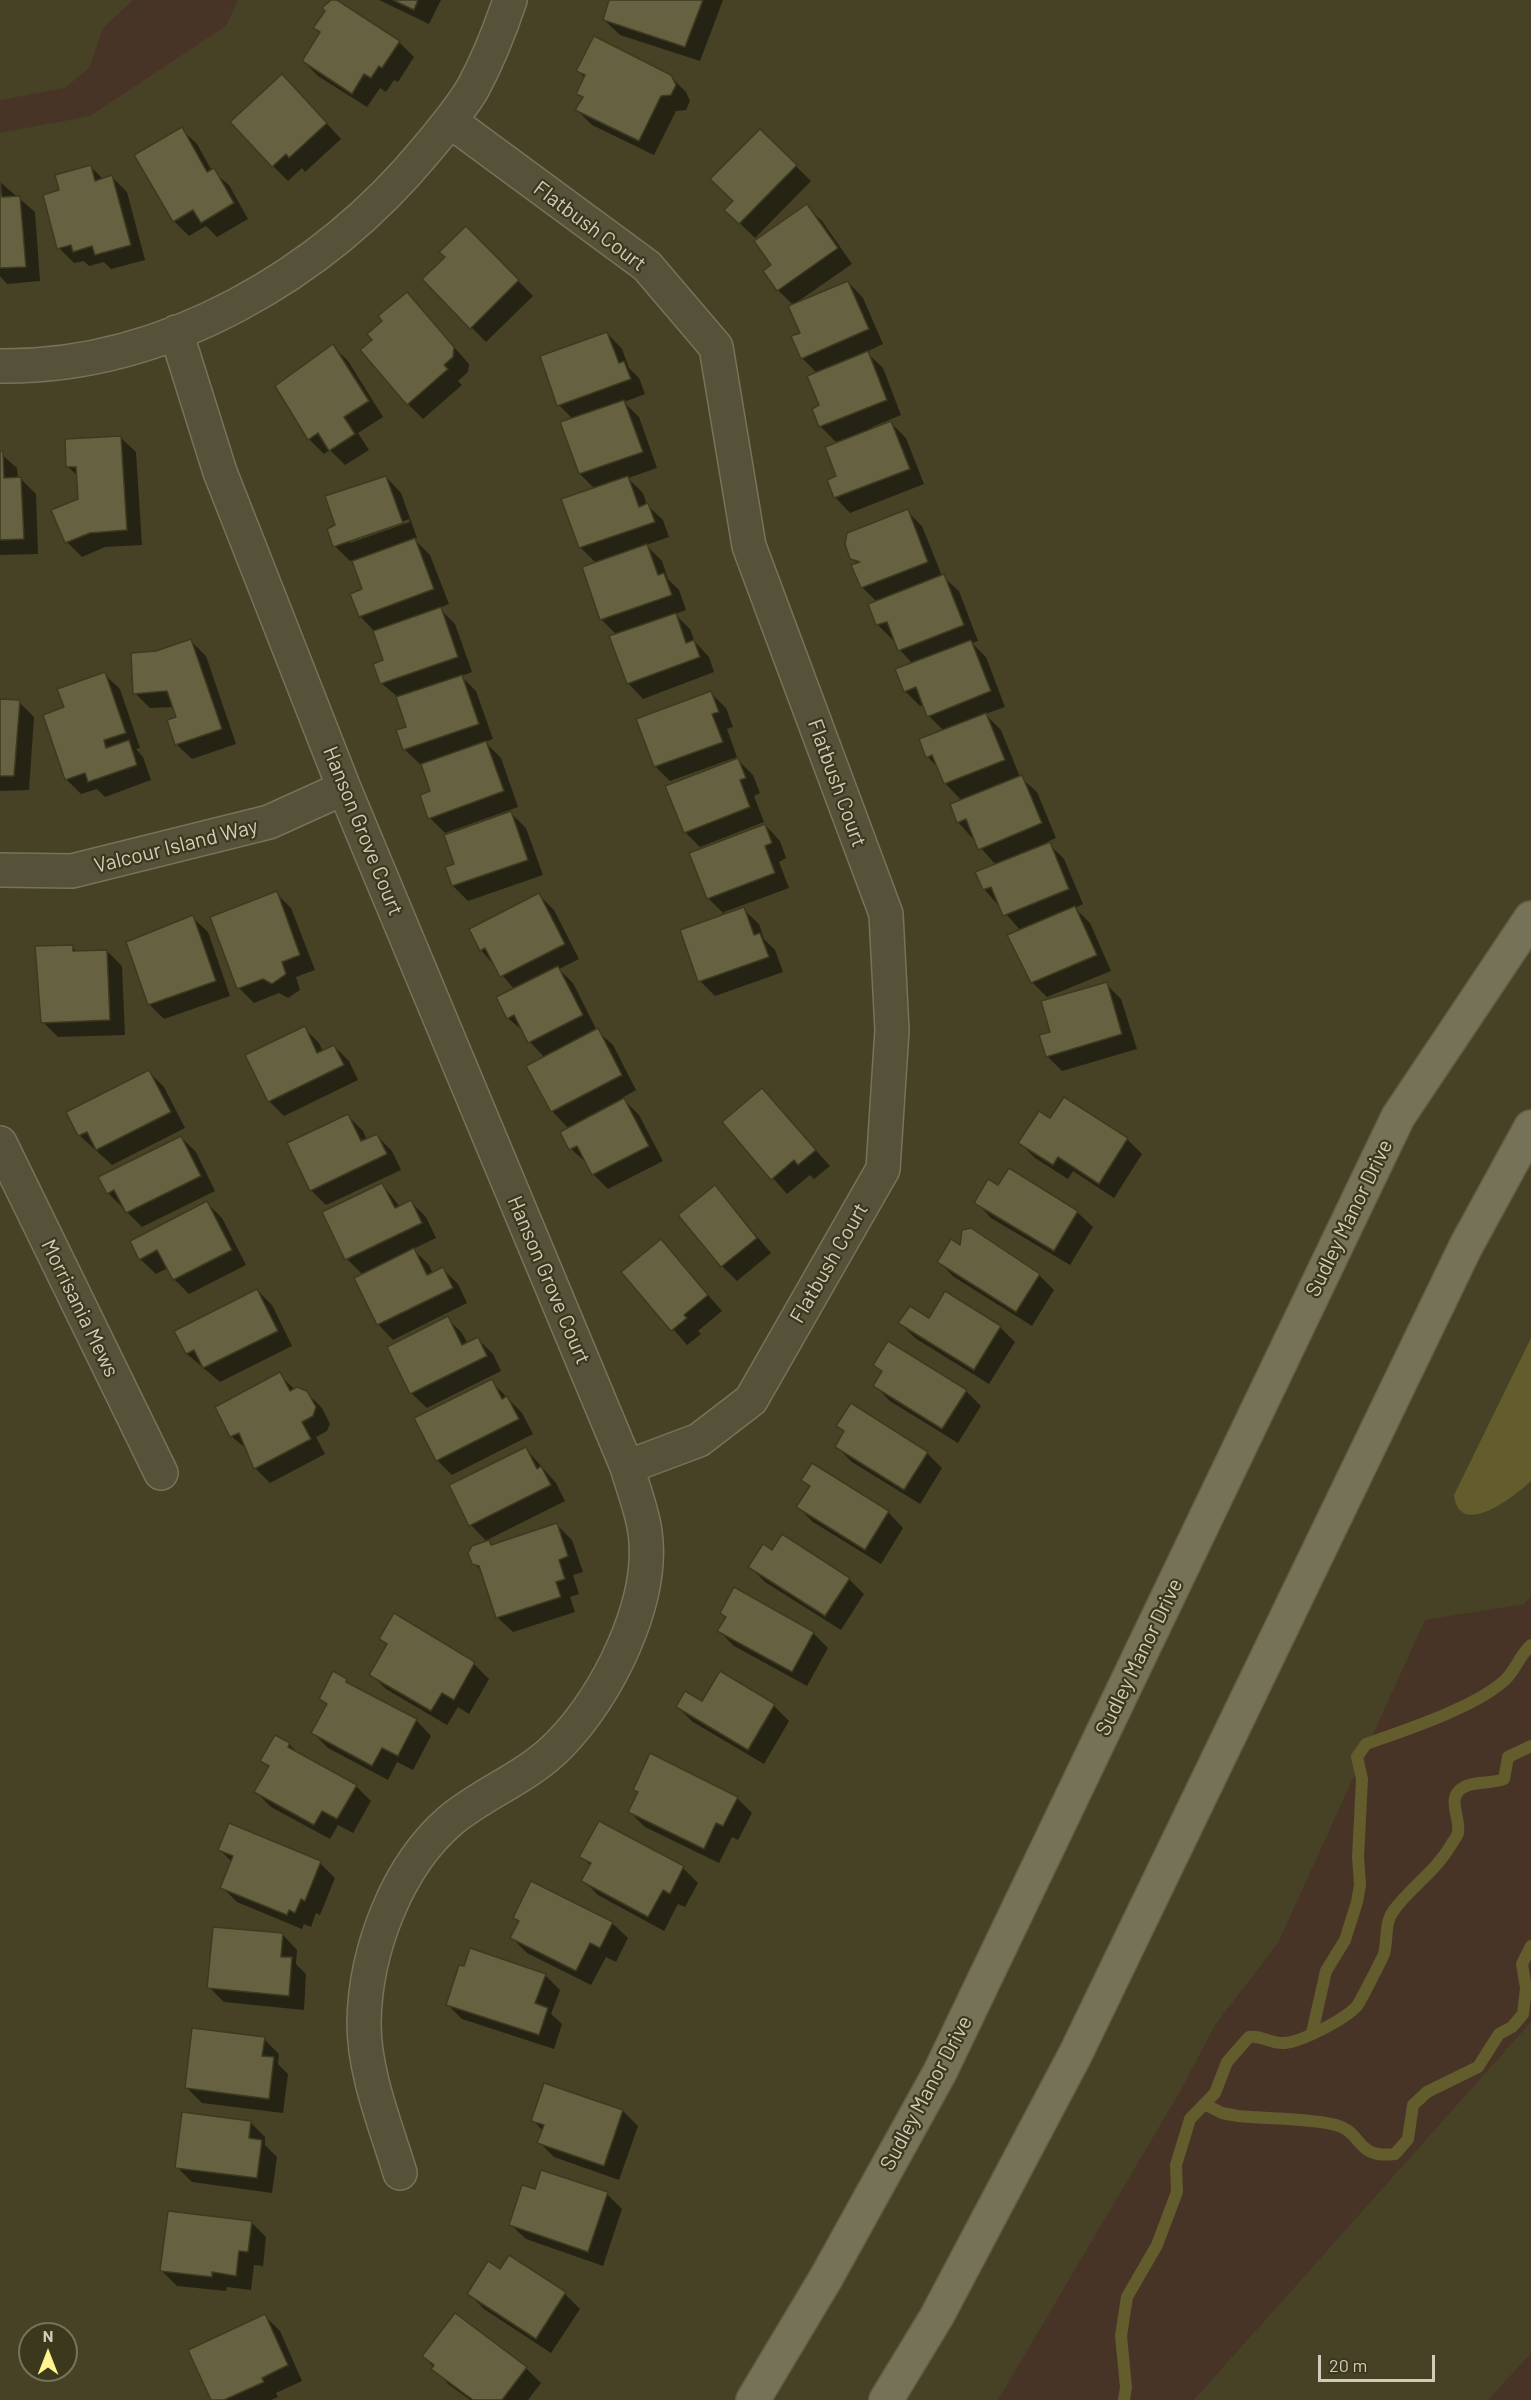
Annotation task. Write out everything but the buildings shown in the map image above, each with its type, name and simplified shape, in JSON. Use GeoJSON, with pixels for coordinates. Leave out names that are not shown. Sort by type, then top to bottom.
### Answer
{"type":"FeatureCollection","features":[{"type":"Feature","properties":{"kind":"main road","name":"Sudley Manor Drive"},"geometry":{"type":"LineString","coordinates":[[753,2400],[826,2278],[940,2072],[1398,1117],[1531,918]]}},
{"type":"Feature","properties":{"kind":"main road"},"geometry":{"type":"LineString","coordinates":[[886,2400],[937,2316],[1075,2055],[1466,1246],[1531,1127]]}},
{"type":"Feature","properties":{"kind":"street"},"geometry":{"type":"LineString","coordinates":[[0,366],[83,358],[176,332],[246,300],[305,263],[356,224],[400,183],[450,121],[472,88],[499,31],[510,0]]}},
{"type":"Feature","properties":{"kind":"street","name":"Flatbush Court"},"geometry":{"type":"LineString","coordinates":[[450,121],[647,266],[716,347],[749,546],[886,914],[892,1030],[883,1169],[751,1400],[699,1440],[627,1467]]}},
{"type":"Feature","properties":{"kind":"street","name":"Hanson Grove Court"},"geometry":{"type":"LineString","coordinates":[[176,332],[220,472],[344,788],[627,1467],[645,1533],[645,1582],[633,1628],[614,1666],[559,1745],[528,1771],[484,1797],[450,1821],[422,1854],[396,1893],[380,1932],[367,1979],[364,2025],[367,2055],[376,2094],[400,2173]]}},
{"type":"Feature","properties":{"kind":"street","name":"Valcour Island Way"},"geometry":{"type":"LineString","coordinates":[[0,870],[72,872],[269,822],[344,788]]}},
{"type":"Feature","properties":{"kind":"street","name":"Morrisania Mews"},"geometry":{"type":"LineString","coordinates":[[0,1143],[161,1473]]}},
{"type":"Feature","properties":{"kind":"shaded area"},"geometry":{"type":"Polygon","coordinates":[[[133,0],[238,0],[226,26],[90,116],[0,133],[0,100],[65,88],[89,68],[103,28],[133,0]]]}},
{"type":"Feature","properties":{"kind":"shaded area"},"geometry":{"type":"Polygon","coordinates":[[[1531,1338],[1531,1481],[1513,1496],[1488,1511],[1466,1514],[1458,1508],[1454,1495],[1531,1338]]]}},
{"type":"Feature","properties":{"kind":"shaded area"},"geometry":{"type":"Polygon","coordinates":[[[1531,1596],[1531,2022],[1194,2400],[998,2400],[1182,2088],[1215,2025],[1278,1943],[1425,1620],[1524,1604],[1531,1596]]]}},
{"type":"Feature","properties":{"kind":"shaded area"},"geometry":{"type":"Polygon","coordinates":[[[1531,2353],[1531,2400],[1488,2400],[1531,2353]]]}},
{"type":"Feature","properties":{"kind":"waterway"},"geometry":{"type":"LineString","coordinates":[[1312,2033],[1326,1971],[1345,1940],[1360,1885],[1358,1857],[1362,1779],[1357,1757],[1366,1744],[1440,1717],[1493,1689],[1506,1679],[1531,1645]]}},
{"type":"Feature","properties":{"kind":"waterway"},"geometry":{"type":"LineString","coordinates":[[1124,2400],[1126,2387],[1121,2336],[1127,2297],[1157,2245],[1177,2192],[1176,2165],[1190,2119],[1215,2093],[1227,2062],[1249,2037],[1279,2043],[1292,2042],[1323,2029],[1357,2006],[1384,1954],[1387,1926],[1391,1915],[1401,1901],[1438,1863],[1457,1834],[1455,1796],[1458,1791],[1468,1785],[1504,1779],[1508,1757],[1531,1746]]}},
{"type":"Feature","properties":{"kind":"waterway"},"geometry":{"type":"LineString","coordinates":[[1204,2104],[1222,2113],[1238,2116],[1336,2125],[1345,2129],[1373,2153],[1395,2154],[1408,2139],[1413,2105],[1427,2092],[1478,2067],[1499,2034],[1512,2027],[1523,2014],[1526,1988],[1522,1964],[1531,1946]]}}]}
